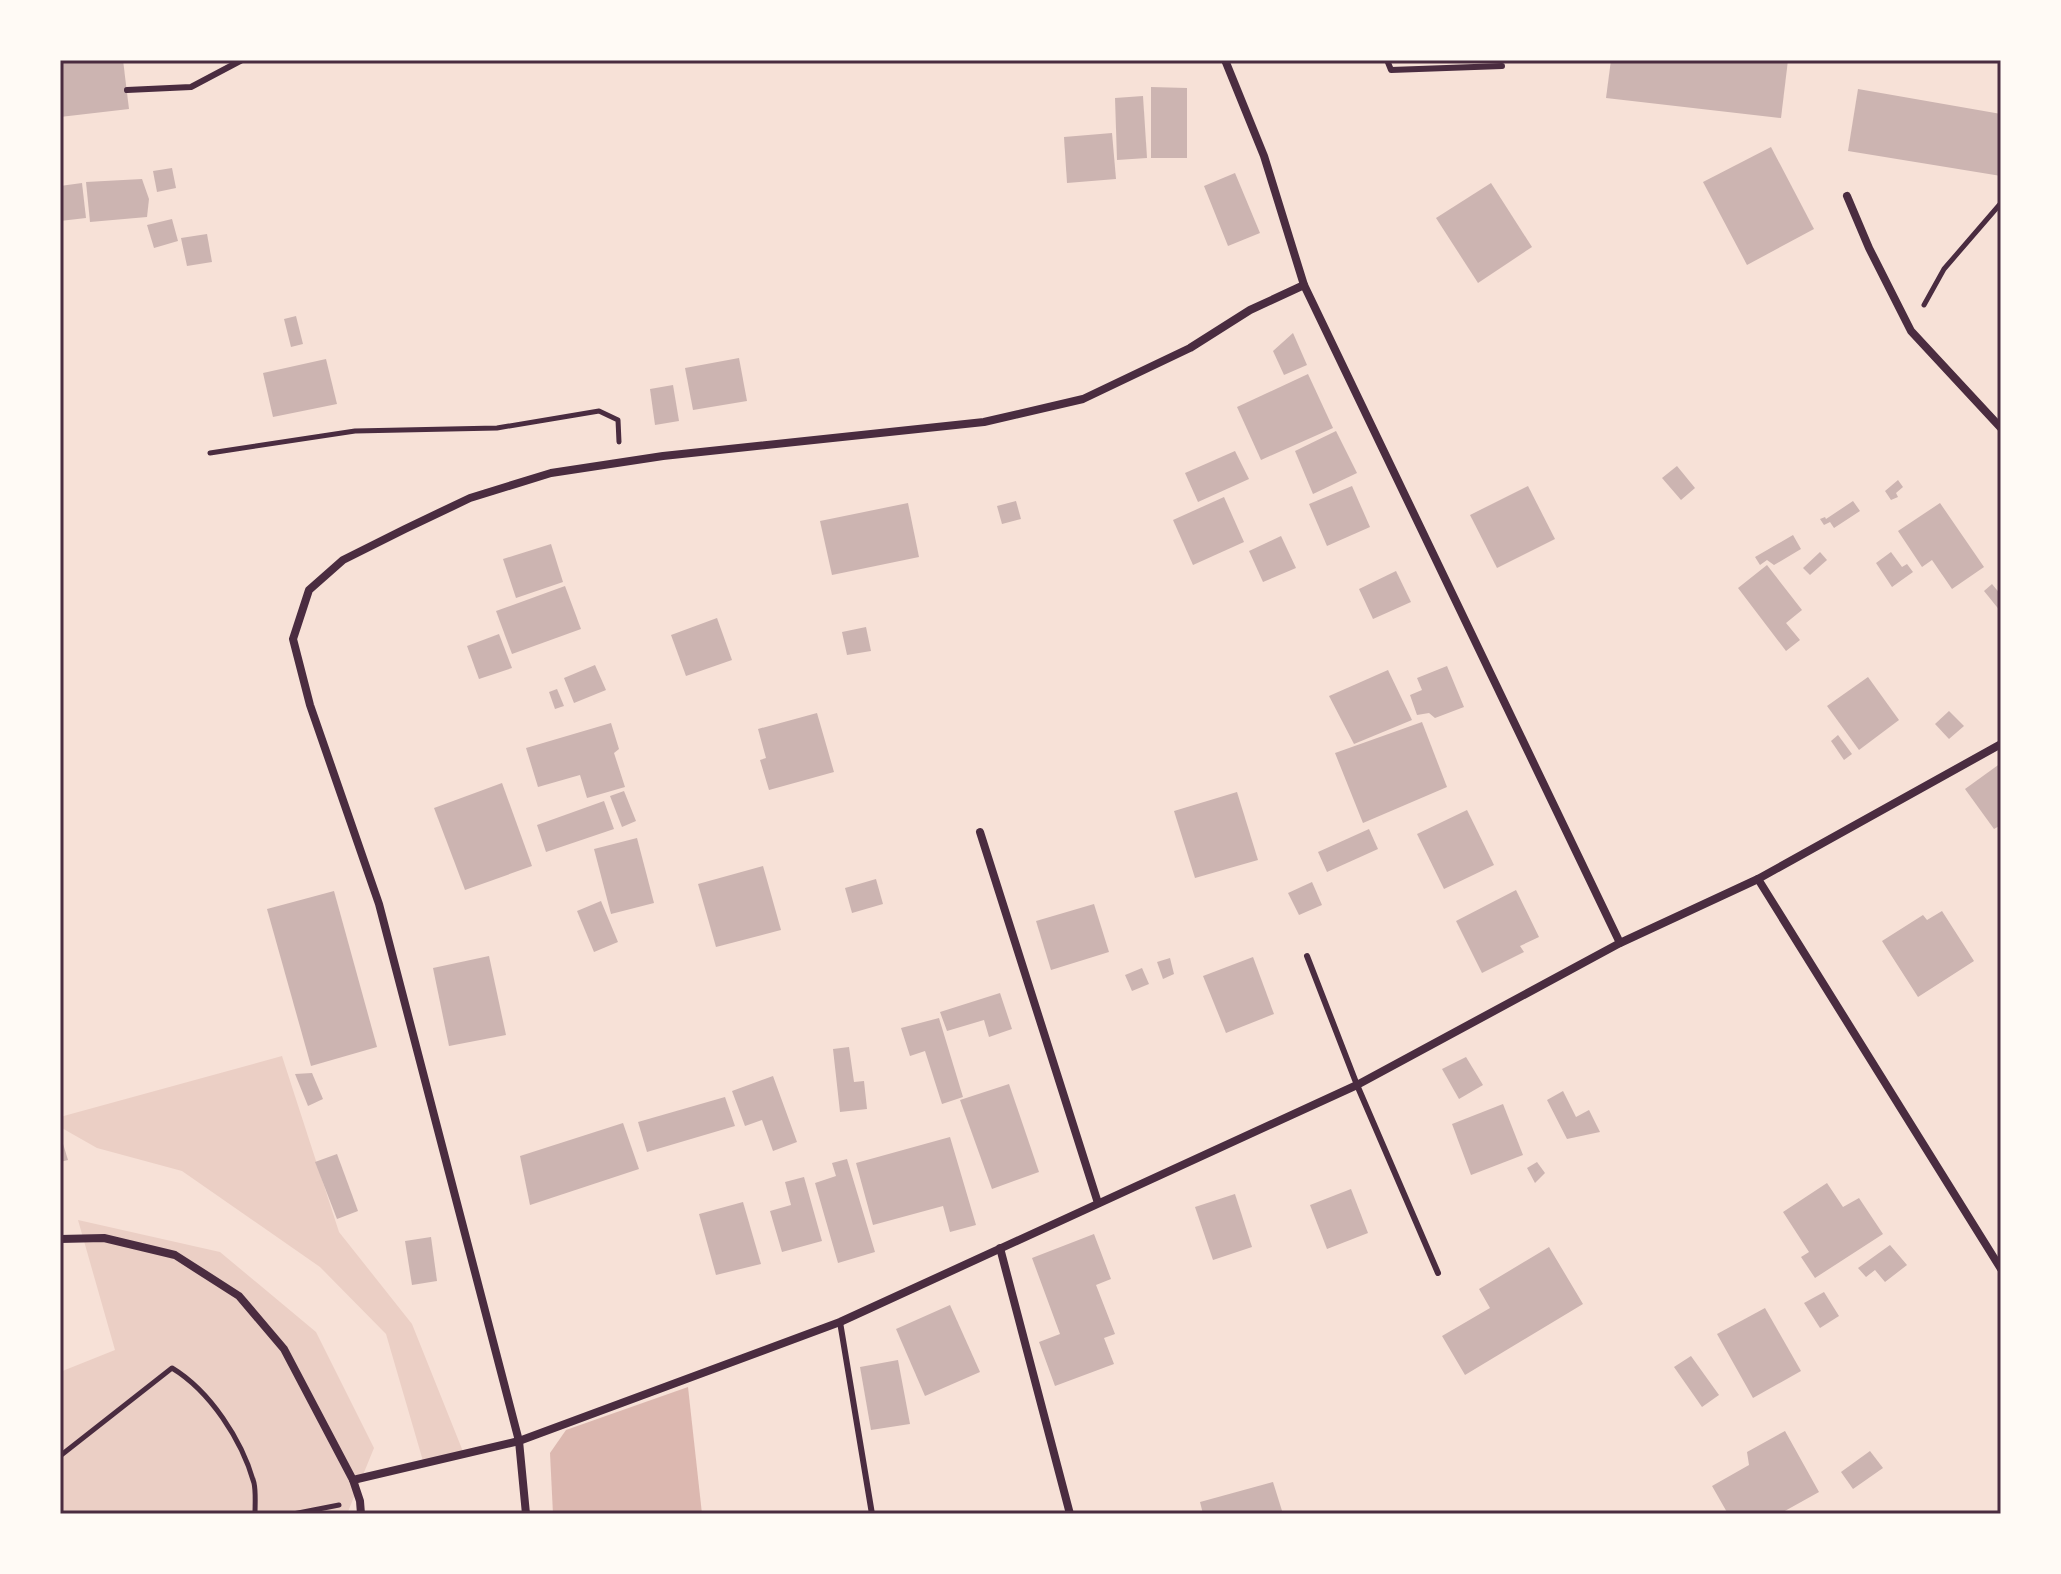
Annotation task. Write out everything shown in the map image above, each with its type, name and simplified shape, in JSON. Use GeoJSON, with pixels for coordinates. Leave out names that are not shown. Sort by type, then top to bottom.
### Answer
{"type":"FeatureCollection","features":[{"type":"Feature","properties":{"kind":"street"},"geometry":{"type":"LineString","coordinates":[[1225,60],[1264,156],[1304,285],[1620,943]]}},
{"type":"Feature","properties":{"kind":"street"},"geometry":{"type":"LineString","coordinates":[[1847,196],[1911,331],[2001,428]]}},
{"type":"Feature","properties":{"kind":"street"},"geometry":{"type":"LineString","coordinates":[[526,1514],[519,1441],[379,904],[310,705],[293,639],[309,590],[343,560],[470,498],[551,473],[663,456],[984,422],[1083,399],[1190,348],[1250,310],[1304,285]]}},
{"type":"Feature","properties":{"kind":"street"},"geometry":{"type":"LineString","coordinates":[[353,1480],[519,1441],[840,1322],[1357,1085],[1620,943],[1758,879],[2001,744]]}},
{"type":"Feature","properties":{"kind":"street"},"geometry":{"type":"LineString","coordinates":[[980,832],[1098,1203]]}},
{"type":"Feature","properties":{"kind":"street"},"geometry":{"type":"LineString","coordinates":[[1758,879],[2001,1269]]}},
{"type":"Feature","properties":{"kind":"street"},"geometry":{"type":"LineString","coordinates":[[60,1239],[104,1238],[175,1255],[239,1296],[284,1349],[353,1480],[361,1514]]}},
{"type":"Feature","properties":{"kind":"street"},"geometry":{"type":"LineString","coordinates":[[1000,1248],[1070,1514]]}},
{"type":"Feature","properties":{"kind":"lane"},"geometry":{"type":"LineString","coordinates":[[127,90],[191,87],[242,60]]}},
{"type":"Feature","properties":{"kind":"lane"},"geometry":{"type":"LineString","coordinates":[[1387,60],[1391,70],[1502,66]]}},
{"type":"Feature","properties":{"kind":"lane"},"geometry":{"type":"LineString","coordinates":[[1307,956],[1357,1085],[1438,1273]]}},
{"type":"Feature","properties":{"kind":"lane"},"geometry":{"type":"LineString","coordinates":[[840,1322],[872,1514]]}},
{"type":"Feature","properties":{"kind":"path"},"geometry":{"type":"LineString","coordinates":[[1911,331],[1944,269],[2001,203]]}},
{"type":"Feature","properties":{"kind":"path"},"geometry":{"type":"LineString","coordinates":[[210,453],[355,431],[497,428],[599,411],[618,420],[619,463]]}},
{"type":"Feature","properties":{"kind":"path"},"geometry":{"type":"LineString","coordinates":[[60,1456],[172,1368],[192,1380],[213,1403],[232,1436],[255,1486],[255,1514]]}},
{"type":"Feature","properties":{"kind":"path"},"geometry":{"type":"LineString","coordinates":[[293,1514],[360,1501]]}},
{"type":"Feature","properties":{"kind":"shaded area"},"geometry":{"type":"Polygon","coordinates":[[[282,1056],[339,1232],[412,1324],[464,1454],[423,1461],[386,1334],[320,1267],[182,1171],[97,1148],[60,1127],[60,1117],[282,1056]]]}},
{"type":"Feature","properties":{"kind":"shaded area"},"geometry":{"type":"Polygon","coordinates":[[[78,1220],[220,1252],[316,1332],[374,1448],[347,1514],[60,1514],[60,1372],[115,1350],[78,1220]]]}},
{"type":"Feature","properties":{"kind":"shaded area"},"geometry":{"type":"Polygon","coordinates":[[[688,1387],[702,1514],[553,1514],[550,1453],[566,1430],[688,1387]]]}},
{"type":"Feature","properties":{"kind":"building"},"geometry":{"type":"Polygon","coordinates":[[[60,60],[123,60],[129,109],[60,117],[60,60]]]}},
{"type":"Feature","properties":{"kind":"building"},"geometry":{"type":"Polygon","coordinates":[[[1611,60],[1788,60],[1781,118],[1606,98],[1611,60]]]}},
{"type":"Feature","properties":{"kind":"building"},"geometry":{"type":"Polygon","coordinates":[[[1151,87],[1187,88],[1187,158],[1151,158],[1151,87]]]}},
{"type":"Feature","properties":{"kind":"building"},"geometry":{"type":"Polygon","coordinates":[[[1858,89],[2001,114],[2001,176],[1848,151],[1858,89]]]}},
{"type":"Feature","properties":{"kind":"building"},"geometry":{"type":"Polygon","coordinates":[[[1143,96],[1147,158],[1117,160],[1115,98],[1143,96]]]}},
{"type":"Feature","properties":{"kind":"building"},"geometry":{"type":"Polygon","coordinates":[[[1112,133],[1116,179],[1067,183],[1064,137],[1112,133]]]}},
{"type":"Feature","properties":{"kind":"building"},"geometry":{"type":"Polygon","coordinates":[[[1771,147],[1814,229],[1747,265],[1703,182],[1771,147]]]}},
{"type":"Feature","properties":{"kind":"building"},"geometry":{"type":"Polygon","coordinates":[[[172,168],[176,188],[157,192],[153,171],[172,168]]]}},
{"type":"Feature","properties":{"kind":"building"},"geometry":{"type":"Polygon","coordinates":[[[1235,173],[1260,233],[1228,246],[1204,186],[1235,173]]]}},
{"type":"Feature","properties":{"kind":"building"},"geometry":{"type":"Polygon","coordinates":[[[142,179],[149,199],[147,217],[90,222],[86,182],[142,179]]]}},
{"type":"Feature","properties":{"kind":"building"},"geometry":{"type":"Polygon","coordinates":[[[82,183],[86,218],[60,221],[60,186],[82,183]]]}},
{"type":"Feature","properties":{"kind":"building"},"geometry":{"type":"Polygon","coordinates":[[[1491,183],[1532,247],[1478,283],[1436,218],[1491,183]]]}},
{"type":"Feature","properties":{"kind":"building"},"geometry":{"type":"Polygon","coordinates":[[[172,219],[178,241],[154,248],[147,225],[172,219]]]}},
{"type":"Feature","properties":{"kind":"building"},"geometry":{"type":"Polygon","coordinates":[[[207,234],[212,262],[187,266],[181,238],[207,234]]]}},
{"type":"Feature","properties":{"kind":"building"},"geometry":{"type":"Polygon","coordinates":[[[296,316],[303,344],[291,347],[284,319],[296,316]]]}},
{"type":"Feature","properties":{"kind":"building"},"geometry":{"type":"Polygon","coordinates":[[[1293,333],[1307,365],[1284,375],[1273,351],[1293,333]]]}},
{"type":"Feature","properties":{"kind":"building"},"geometry":{"type":"Polygon","coordinates":[[[739,358],[747,401],[693,410],[685,368],[739,358]]]}},
{"type":"Feature","properties":{"kind":"building"},"geometry":{"type":"Polygon","coordinates":[[[326,359],[337,404],[273,417],[263,373],[326,359]]]}},
{"type":"Feature","properties":{"kind":"building"},"geometry":{"type":"Polygon","coordinates":[[[1308,374],[1333,428],[1261,460],[1237,407],[1308,374]]]}},
{"type":"Feature","properties":{"kind":"building"},"geometry":{"type":"Polygon","coordinates":[[[673,385],[679,421],[655,425],[650,389],[673,385]]]}},
{"type":"Feature","properties":{"kind":"building"},"geometry":{"type":"Polygon","coordinates":[[[1336,431],[1357,473],[1313,494],[1295,451],[1336,431]]]}},
{"type":"Feature","properties":{"kind":"building"},"geometry":{"type":"Polygon","coordinates":[[[1235,451],[1249,479],[1198,502],[1185,473],[1235,451]]]}},
{"type":"Feature","properties":{"kind":"building"},"geometry":{"type":"Polygon","coordinates":[[[1677,466],[1695,488],[1681,500],[1662,478],[1677,466]]]}},
{"type":"Feature","properties":{"kind":"building"},"geometry":{"type":"Polygon","coordinates":[[[1898,480],[1903,487],[1896,493],[1898,497],[1891,500],[1885,491],[1898,480]]]}},
{"type":"Feature","properties":{"kind":"building"},"geometry":{"type":"Polygon","coordinates":[[[1352,486],[1370,527],[1327,546],[1309,504],[1352,486]]]}},
{"type":"Feature","properties":{"kind":"building"},"geometry":{"type":"Polygon","coordinates":[[[1528,486],[1555,539],[1497,568],[1470,515],[1528,486]]]}},
{"type":"Feature","properties":{"kind":"building"},"geometry":{"type":"Polygon","coordinates":[[[1224,497],[1244,542],[1193,565],[1173,520],[1224,497]]]}},
{"type":"Feature","properties":{"kind":"building"},"geometry":{"type":"Polygon","coordinates":[[[1016,501],[1021,519],[1002,524],[997,506],[1016,501]]]}},
{"type":"Feature","properties":{"kind":"building"},"geometry":{"type":"Polygon","coordinates":[[[1853,501],[1860,511],[1834,528],[1830,522],[1824,525],[1820,519],[1826,519],[1853,501]]]}},
{"type":"Feature","properties":{"kind":"building"},"geometry":{"type":"Polygon","coordinates":[[[908,503],[919,557],[832,575],[820,521],[908,503]]]}},
{"type":"Feature","properties":{"kind":"building"},"geometry":{"type":"Polygon","coordinates":[[[1940,503],[1984,567],[1952,589],[1932,560],[1922,567],[1898,531],[1940,503]]]}},
{"type":"Feature","properties":{"kind":"building"},"geometry":{"type":"Polygon","coordinates":[[[1793,535],[1801,549],[1774,565],[1767,560],[1760,565],[1755,557],[1793,535]]]}},
{"type":"Feature","properties":{"kind":"building"},"geometry":{"type":"Polygon","coordinates":[[[1281,536],[1296,568],[1263,582],[1249,551],[1281,536]]]}},
{"type":"Feature","properties":{"kind":"building"},"geometry":{"type":"Polygon","coordinates":[[[551,544],[563,582],[516,598],[503,559],[551,544]]]}},
{"type":"Feature","properties":{"kind":"building"},"geometry":{"type":"Polygon","coordinates":[[[1820,552],[1827,560],[1810,575],[1803,568],[1820,552]]]}},
{"type":"Feature","properties":{"kind":"building"},"geometry":{"type":"Polygon","coordinates":[[[1891,552],[1902,567],[1907,564],[1913,572],[1892,587],[1876,563],[1891,552]]]}},
{"type":"Feature","properties":{"kind":"building"},"geometry":{"type":"Polygon","coordinates":[[[1767,565],[1802,610],[1786,623],[1800,640],[1786,651],[1738,588],[1767,565]]]}},
{"type":"Feature","properties":{"kind":"building"},"geometry":{"type":"Polygon","coordinates":[[[1396,571],[1411,602],[1373,619],[1359,589],[1396,571]]]}},
{"type":"Feature","properties":{"kind":"building"},"geometry":{"type":"Polygon","coordinates":[[[1992,584],[2001,595],[2001,612],[1984,591],[1992,584]]]}},
{"type":"Feature","properties":{"kind":"building"},"geometry":{"type":"Polygon","coordinates":[[[565,586],[581,629],[512,654],[496,611],[565,586]]]}},
{"type":"Feature","properties":{"kind":"building"},"geometry":{"type":"Polygon","coordinates":[[[717,618],[732,660],[686,676],[671,635],[717,618]]]}},
{"type":"Feature","properties":{"kind":"building"},"geometry":{"type":"Polygon","coordinates":[[[866,627],[871,651],[847,655],[842,632],[866,627]]]}},
{"type":"Feature","properties":{"kind":"building"},"geometry":{"type":"Polygon","coordinates":[[[499,634],[512,668],[479,679],[467,646],[499,634]]]}},
{"type":"Feature","properties":{"kind":"building"},"geometry":{"type":"Polygon","coordinates":[[[595,665],[606,690],[574,703],[564,678],[595,665]]]}},
{"type":"Feature","properties":{"kind":"building"},"geometry":{"type":"Polygon","coordinates":[[[1447,666],[1464,707],[1435,718],[1429,713],[1417,715],[1410,695],[1422,690],[1417,678],[1447,666]]]}},
{"type":"Feature","properties":{"kind":"building"},"geometry":{"type":"Polygon","coordinates":[[[1388,670],[1412,720],[1354,744],[1329,696],[1388,670]]]}},
{"type":"Feature","properties":{"kind":"building"},"geometry":{"type":"Polygon","coordinates":[[[1868,677],[1899,720],[1859,750],[1827,706],[1868,677]]]}},
{"type":"Feature","properties":{"kind":"building"},"geometry":{"type":"Polygon","coordinates":[[[557,689],[564,706],[555,709],[549,692],[557,689]]]}},
{"type":"Feature","properties":{"kind":"building"},"geometry":{"type":"Polygon","coordinates":[[[1949,711],[1964,726],[1949,739],[1935,724],[1949,711]]]}},
{"type":"Feature","properties":{"kind":"building"},"geometry":{"type":"Polygon","coordinates":[[[817,713],[834,772],[769,790],[760,760],[766,758],[758,729],[817,713]]]}},
{"type":"Feature","properties":{"kind":"building"},"geometry":{"type":"Polygon","coordinates":[[[1422,722],[1447,787],[1363,823],[1335,753],[1422,722]]]}},
{"type":"Feature","properties":{"kind":"building"},"geometry":{"type":"Polygon","coordinates":[[[611,723],[619,749],[614,753],[625,787],[587,798],[580,775],[538,787],[526,748],[611,723]]]}},
{"type":"Feature","properties":{"kind":"building"},"geometry":{"type":"Polygon","coordinates":[[[1838,735],[1852,754],[1844,760],[1831,741],[1838,735]]]}},
{"type":"Feature","properties":{"kind":"building"},"geometry":{"type":"Polygon","coordinates":[[[2001,763],[2001,825],[1994,829],[1965,789],[2001,763]]]}},
{"type":"Feature","properties":{"kind":"building"},"geometry":{"type":"Polygon","coordinates":[[[502,783],[532,866],[465,890],[434,808],[502,783]]]}},
{"type":"Feature","properties":{"kind":"building"},"geometry":{"type":"Polygon","coordinates":[[[624,791],[636,821],[622,827],[610,796],[624,791]]]}},
{"type":"Feature","properties":{"kind":"building"},"geometry":{"type":"Polygon","coordinates":[[[1237,792],[1258,860],[1195,878],[1174,811],[1237,792]]]}},
{"type":"Feature","properties":{"kind":"building"},"geometry":{"type":"Polygon","coordinates":[[[604,801],[614,829],[546,852],[537,825],[604,801]]]}},
{"type":"Feature","properties":{"kind":"building"},"geometry":{"type":"Polygon","coordinates":[[[1467,810],[1494,865],[1444,889],[1417,834],[1467,810]]]}},
{"type":"Feature","properties":{"kind":"building"},"geometry":{"type":"Polygon","coordinates":[[[1369,829],[1378,849],[1327,872],[1318,852],[1369,829]]]}},
{"type":"Feature","properties":{"kind":"building"},"geometry":{"type":"Polygon","coordinates":[[[637,838],[654,903],[611,914],[594,849],[637,838]]]}},
{"type":"Feature","properties":{"kind":"building"},"geometry":{"type":"Polygon","coordinates":[[[763,866],[781,930],[716,947],[698,884],[763,866]]]}},
{"type":"Feature","properties":{"kind":"building"},"geometry":{"type":"Polygon","coordinates":[[[876,879],[883,904],[852,913],[845,888],[876,879]]]}},
{"type":"Feature","properties":{"kind":"building"},"geometry":{"type":"Polygon","coordinates":[[[1312,882],[1322,905],[1299,915],[1288,893],[1312,882]]]}},
{"type":"Feature","properties":{"kind":"building"},"geometry":{"type":"Polygon","coordinates":[[[1516,890],[1539,937],[1520,946],[1524,952],[1482,973],[1456,921],[1516,890]]]}},
{"type":"Feature","properties":{"kind":"building"},"geometry":{"type":"Polygon","coordinates":[[[334,891],[377,1047],[311,1066],[267,909],[334,891]]]}},
{"type":"Feature","properties":{"kind":"building"},"geometry":{"type":"Polygon","coordinates":[[[601,901],[618,942],[594,952],[577,911],[601,901]]]}},
{"type":"Feature","properties":{"kind":"building"},"geometry":{"type":"Polygon","coordinates":[[[1094,904],[1109,952],[1051,970],[1036,921],[1094,904]]]}},
{"type":"Feature","properties":{"kind":"building"},"geometry":{"type":"Polygon","coordinates":[[[1942,911],[1974,961],[1918,997],[1882,941],[1923,915],[1927,920],[1942,911]]]}},
{"type":"Feature","properties":{"kind":"building"},"geometry":{"type":"Polygon","coordinates":[[[489,956],[506,1035],[449,1046],[433,968],[489,956]]]}},
{"type":"Feature","properties":{"kind":"building"},"geometry":{"type":"Polygon","coordinates":[[[1253,957],[1274,1014],[1226,1033],[1203,976],[1253,957]]]}},
{"type":"Feature","properties":{"kind":"building"},"geometry":{"type":"Polygon","coordinates":[[[1170,958],[1174,974],[1163,979],[1157,962],[1170,958]]]}},
{"type":"Feature","properties":{"kind":"building"},"geometry":{"type":"Polygon","coordinates":[[[1142,968],[1149,984],[1132,991],[1125,975],[1142,968]]]}},
{"type":"Feature","properties":{"kind":"building"},"geometry":{"type":"Polygon","coordinates":[[[1000,993],[1012,1029],[989,1037],[984,1020],[947,1031],[940,1012],[1000,993]]]}},
{"type":"Feature","properties":{"kind":"building"},"geometry":{"type":"Polygon","coordinates":[[[939,1018],[963,1097],[942,1104],[925,1051],[910,1056],[901,1028],[939,1018]]]}},
{"type":"Feature","properties":{"kind":"building"},"geometry":{"type":"Polygon","coordinates":[[[849,1047],[854,1082],[864,1081],[867,1109],[840,1112],[833,1049],[849,1047]]]}},
{"type":"Feature","properties":{"kind":"building"},"geometry":{"type":"Polygon","coordinates":[[[1466,1057],[1483,1085],[1459,1099],[1442,1069],[1466,1057]]]}},
{"type":"Feature","properties":{"kind":"building"},"geometry":{"type":"Polygon","coordinates":[[[312,1073],[323,1099],[308,1106],[295,1074],[312,1073]]]}},
{"type":"Feature","properties":{"kind":"building"},"geometry":{"type":"Polygon","coordinates":[[[773,1076],[797,1142],[773,1151],[762,1120],[745,1126],[732,1091],[773,1076]]]}},
{"type":"Feature","properties":{"kind":"building"},"geometry":{"type":"Polygon","coordinates":[[[1009,1084],[1039,1172],[992,1189],[960,1100],[1009,1084]]]}},
{"type":"Feature","properties":{"kind":"building"},"geometry":{"type":"Polygon","coordinates":[[[1563,1091],[1576,1117],[1589,1110],[1600,1132],[1567,1139],[1547,1100],[1563,1091]]]}},
{"type":"Feature","properties":{"kind":"building"},"geometry":{"type":"Polygon","coordinates":[[[725,1097],[735,1126],[647,1152],[638,1122],[725,1097]]]}},
{"type":"Feature","properties":{"kind":"building"},"geometry":{"type":"Polygon","coordinates":[[[1503,1104],[1523,1155],[1471,1175],[1452,1124],[1503,1104]]]}},
{"type":"Feature","properties":{"kind":"building"},"geometry":{"type":"Polygon","coordinates":[[[623,1123],[639,1169],[530,1205],[520,1156],[623,1123]]]}},
{"type":"Feature","properties":{"kind":"building"},"geometry":{"type":"Polygon","coordinates":[[[60,1134],[68,1160],[60,1162],[60,1134]]]}},
{"type":"Feature","properties":{"kind":"building"},"geometry":{"type":"Polygon","coordinates":[[[950,1137],[976,1225],[950,1232],[943,1206],[873,1225],[856,1163],[950,1137]]]}},
{"type":"Feature","properties":{"kind":"building"},"geometry":{"type":"Polygon","coordinates":[[[337,1154],[358,1211],[337,1219],[315,1162],[337,1154]]]}},
{"type":"Feature","properties":{"kind":"building"},"geometry":{"type":"Polygon","coordinates":[[[847,1159],[875,1252],[838,1263],[815,1183],[836,1176],[832,1163],[847,1159]]]}},
{"type":"Feature","properties":{"kind":"building"},"geometry":{"type":"Polygon","coordinates":[[[1537,1162],[1545,1173],[1535,1183],[1527,1168],[1537,1162]]]}},
{"type":"Feature","properties":{"kind":"building"},"geometry":{"type":"Polygon","coordinates":[[[804,1177],[822,1241],[782,1252],[770,1211],[791,1205],[785,1182],[804,1177]]]}},
{"type":"Feature","properties":{"kind":"building"},"geometry":{"type":"Polygon","coordinates":[[[1827,1183],[1843,1207],[1859,1198],[1883,1234],[1815,1278],[1801,1257],[1809,1252],[1783,1212],[1827,1183]]]}},
{"type":"Feature","properties":{"kind":"building"},"geometry":{"type":"Polygon","coordinates":[[[1351,1189],[1368,1233],[1327,1249],[1310,1205],[1351,1189]]]}},
{"type":"Feature","properties":{"kind":"building"},"geometry":{"type":"Polygon","coordinates":[[[1235,1194],[1252,1247],[1213,1260],[1195,1207],[1235,1194]]]}},
{"type":"Feature","properties":{"kind":"building"},"geometry":{"type":"Polygon","coordinates":[[[743,1202],[761,1264],[716,1275],[699,1214],[743,1202]]]}},
{"type":"Feature","properties":{"kind":"building"},"geometry":{"type":"Polygon","coordinates":[[[1094,1234],[1111,1279],[1096,1285],[1115,1334],[1104,1338],[1114,1364],[1055,1386],[1039,1342],[1060,1334],[1032,1258],[1094,1234]]]}},
{"type":"Feature","properties":{"kind":"building"},"geometry":{"type":"Polygon","coordinates":[[[431,1237],[437,1281],[412,1285],[405,1241],[431,1237]]]}},
{"type":"Feature","properties":{"kind":"building"},"geometry":{"type":"Polygon","coordinates":[[[1890,1245],[1907,1265],[1885,1282],[1875,1270],[1866,1277],[1858,1268],[1890,1245]]]}},
{"type":"Feature","properties":{"kind":"building"},"geometry":{"type":"Polygon","coordinates":[[[1549,1247],[1583,1304],[1465,1375],[1442,1336],[1490,1308],[1479,1289],[1549,1247]]]}},
{"type":"Feature","properties":{"kind":"building"},"geometry":{"type":"Polygon","coordinates":[[[1824,1292],[1839,1316],[1820,1328],[1804,1303],[1824,1292]]]}},
{"type":"Feature","properties":{"kind":"building"},"geometry":{"type":"Polygon","coordinates":[[[950,1305],[980,1372],[925,1396],[896,1329],[950,1305]]]}},
{"type":"Feature","properties":{"kind":"building"},"geometry":{"type":"Polygon","coordinates":[[[1765,1308],[1801,1371],[1753,1398],[1717,1334],[1765,1308]]]}},
{"type":"Feature","properties":{"kind":"building"},"geometry":{"type":"Polygon","coordinates":[[[1691,1356],[1719,1395],[1702,1407],[1674,1367],[1691,1356]]]}},
{"type":"Feature","properties":{"kind":"building"},"geometry":{"type":"Polygon","coordinates":[[[898,1360],[910,1424],[871,1430],[860,1367],[898,1360]]]}},
{"type":"Feature","properties":{"kind":"building"},"geometry":{"type":"Polygon","coordinates":[[[1785,1431],[1819,1492],[1784,1514],[1728,1514],[1712,1486],[1749,1465],[1747,1452],[1785,1431]]]}},
{"type":"Feature","properties":{"kind":"building"},"geometry":{"type":"Polygon","coordinates":[[[1870,1451],[1883,1468],[1853,1489],[1841,1472],[1870,1451]]]}},
{"type":"Feature","properties":{"kind":"building"},"geometry":{"type":"Polygon","coordinates":[[[1273,1482],[1283,1514],[1203,1514],[1200,1502],[1273,1482]]]}}]}
